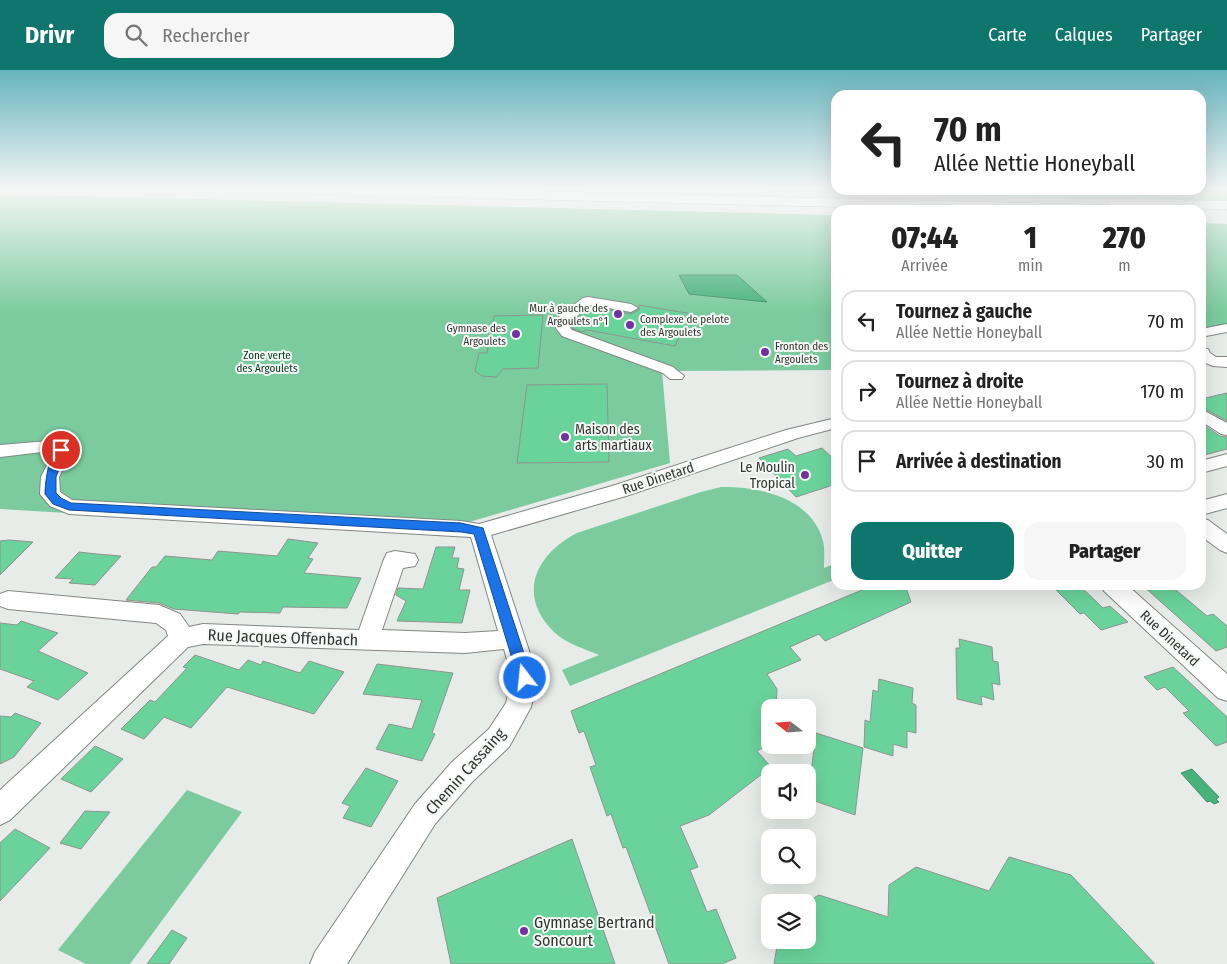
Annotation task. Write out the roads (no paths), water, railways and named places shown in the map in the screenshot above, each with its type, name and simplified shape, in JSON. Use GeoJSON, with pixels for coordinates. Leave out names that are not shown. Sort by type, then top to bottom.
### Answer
{"type":"FeatureCollection","features":[{"type":"Feature","properties":{"kind":"street"},"geometry":{"type":"LineString","coordinates":[[631,308],[588,301],[565,318],[563,328],[567,333],[668,370],[676,376]]}},
{"type":"Feature","properties":{"kind":"street"},"geometry":{"type":"LineString","coordinates":[[1206,333],[1227,328]]}},
{"type":"Feature","properties":{"kind":"street"},"geometry":{"type":"LineString","coordinates":[[1206,351],[1213,351],[1227,357]]}},
{"type":"Feature","properties":{"kind":"street"},"geometry":{"type":"LineString","coordinates":[[1206,358],[1227,362]]}},
{"type":"Feature","properties":{"kind":"street"},"geometry":{"type":"LineString","coordinates":[[1206,417],[1227,430]]}},
{"type":"Feature","properties":{"kind":"street","name":"Rue Dinetard"},"geometry":{"type":"LineString","coordinates":[[479,531],[619,491],[792,434],[831,424]]}},
{"type":"Feature","properties":{"kind":"street"},"geometry":{"type":"LineString","coordinates":[[0,451],[61,445],[59,459],[50,477],[50,494],[57,501],[69,506],[461,528],[479,531]]}},
{"type":"Feature","properties":{"kind":"street"},"geometry":{"type":"LineString","coordinates":[[1206,465],[1227,460]]}},
{"type":"Feature","properties":{"kind":"street"},"geometry":{"type":"LineString","coordinates":[[1206,507],[1227,502]]}},
{"type":"Feature","properties":{"kind":"street"},"geometry":{"type":"LineString","coordinates":[[1206,529],[1227,545]]}},
{"type":"Feature","properties":{"kind":"street","name":"Chemin Cassaing"},"geometry":{"type":"LineString","coordinates":[[327,964],[425,814],[462,772],[499,738],[518,707],[525,678],[479,531]]}},
{"type":"Feature","properties":{"kind":"street"},"geometry":{"type":"LineString","coordinates":[[367,639],[395,559],[407,560]]}},
{"type":"Feature","properties":{"kind":"street","name":"Rue Dinetard"},"geometry":{"type":"LineString","coordinates":[[1117,590],[1227,690]]}},
{"type":"Feature","properties":{"kind":"street"},"geometry":{"type":"LineString","coordinates":[[8,600],[159,614],[177,624],[181,639]]}},
{"type":"Feature","properties":{"kind":"street","name":"Rue Jacques Offenbach"},"geometry":{"type":"LineString","coordinates":[[0,810],[164,652],[181,639],[203,634],[465,643],[491,642],[514,638]]}},
{"type":"Feature","properties":{"kind":"place","name":"Mur à gauche des Argoulets n°1"},"geometry":{"type":"Point","coordinates":[618,314]}},
{"type":"Feature","properties":{"kind":"place","name":"Complexe de pelote des Argoulets"},"geometry":{"type":"Point","coordinates":[630,325]}},
{"type":"Feature","properties":{"kind":"place","name":"Gymnase des Argoulets"},"geometry":{"type":"Point","coordinates":[516,334]}},
{"type":"Feature","properties":{"kind":"place","name":"Fronton des Argoulets"},"geometry":{"type":"Point","coordinates":[765,352]}},
{"type":"Feature","properties":{"kind":"place","name":"Maison des arts martiaux"},"geometry":{"type":"Point","coordinates":[565,437]}},
{"type":"Feature","properties":{"kind":"place","name":"Le Moulin Tropical"},"geometry":{"type":"Point","coordinates":[805,475]}},
{"type":"Feature","properties":{"kind":"place","name":"Gymnase Bertrand Soncourt"},"geometry":{"type":"Point","coordinates":[524,931]}},
{"type":"Feature","properties":{"kind":"park label","name":"Zone verte des Argoulets"},"geometry":{"type":"Point","coordinates":[267,361]}}]}
